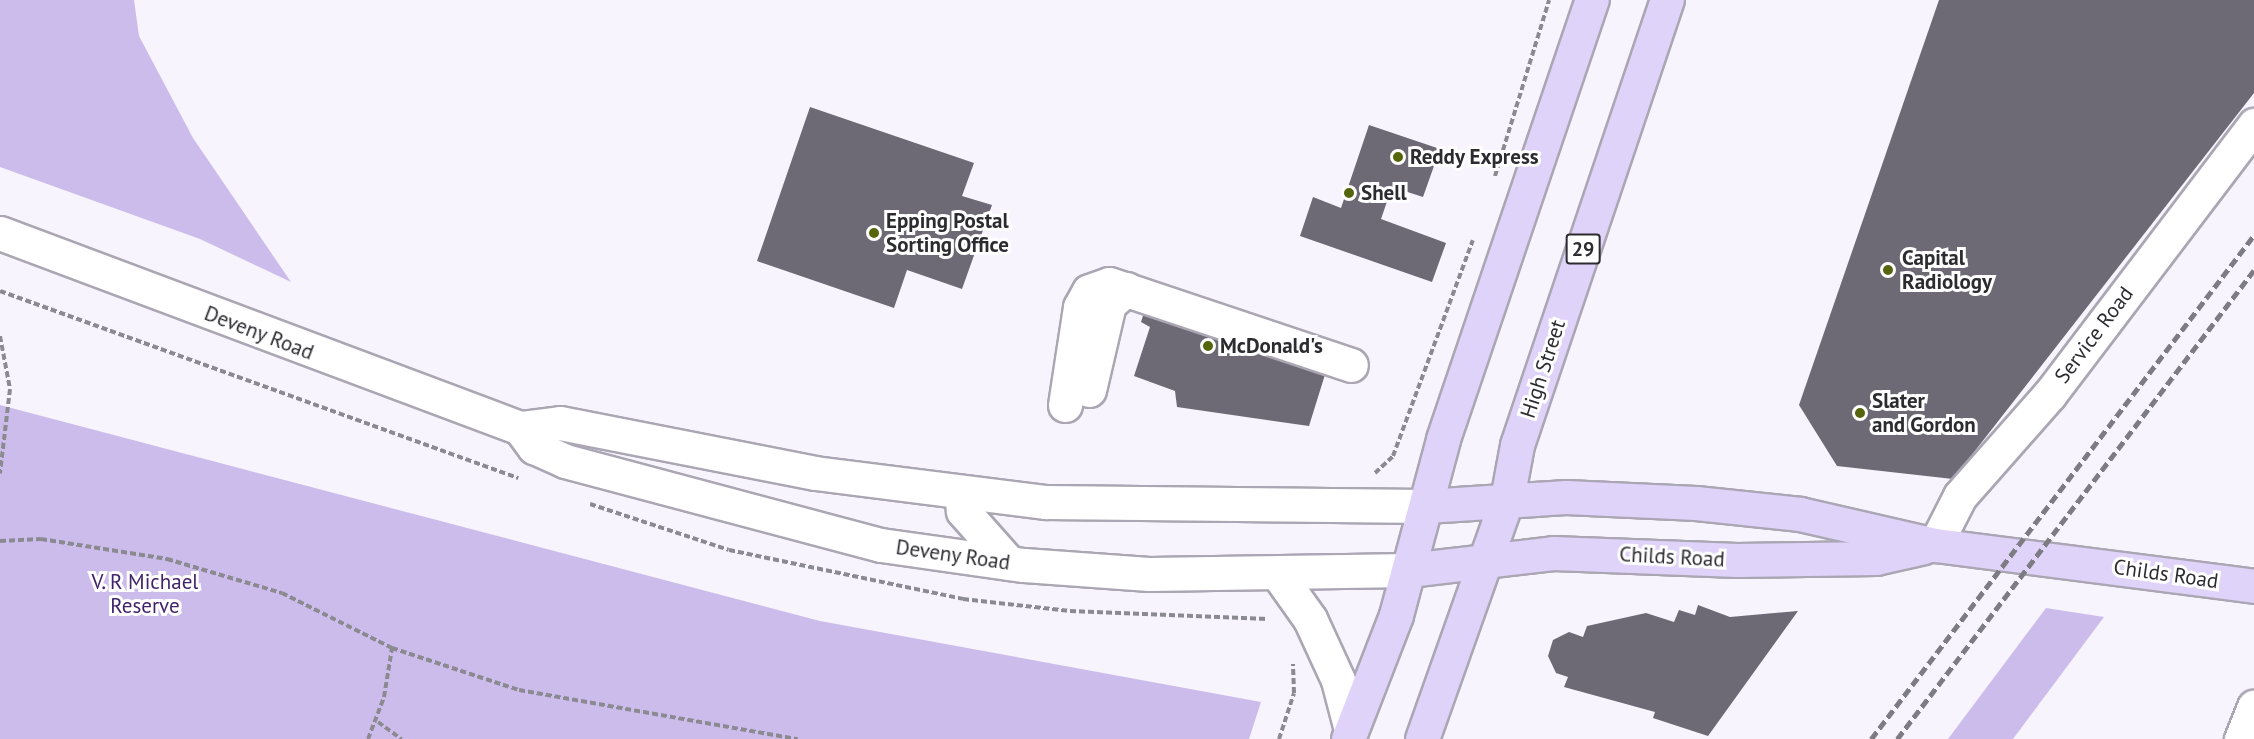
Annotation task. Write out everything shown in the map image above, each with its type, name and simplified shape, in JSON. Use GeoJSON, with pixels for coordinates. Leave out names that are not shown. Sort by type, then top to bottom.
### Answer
{"type":"FeatureCollection","features":[{"type":"Feature","properties":{"kind":"main road"},"geometry":{"type":"LineString","coordinates":[[1349,735],[1409,570],[1443,439],[1592,0]]}},
{"type":"Feature","properties":{"kind":"main road","name":"High Street"},"geometry":{"type":"LineString","coordinates":[[1422,739],[1507,499],[1517,445],[1667,0]]}},
{"type":"Feature","properties":{"kind":"main road","name":"Childs Road"},"geometry":{"type":"LineString","coordinates":[[1426,506],[1507,499],[1696,503],[1800,514],[1935,545],[2254,586]]}},
{"type":"Feature","properties":{"kind":"main road","name":"Childs Road"},"geometry":{"type":"LineString","coordinates":[[1409,570],[1487,558],[1553,553],[1737,560],[1876,558],[1935,545]]}},
{"type":"Feature","properties":{"kind":"street","name":"Service Road"},"geometry":{"type":"LineString","coordinates":[[1935,545],[1960,496],[2050,394],[2254,125]]}},
{"type":"Feature","properties":{"kind":"street","name":"Deveny Road"},"geometry":{"type":"LineString","coordinates":[[0,233],[520,429],[560,423],[815,472],[961,492],[1113,505],[1426,506]]}},
{"type":"Feature","properties":{"kind":"street"},"geometry":{"type":"LineString","coordinates":[[1076,406],[1083,299],[1108,284],[1351,365]]}},
{"type":"Feature","properties":{"kind":"street","name":"Deveny Road"},"geometry":{"type":"LineString","coordinates":[[520,429],[534,447],[565,461],[671,493],[881,544],[1009,563],[1159,574],[1278,574],[1409,570]]}},
{"type":"Feature","properties":{"kind":"street"},"geometry":{"type":"LineString","coordinates":[[961,492],[963,511],[1009,563]]}},
{"type":"Feature","properties":{"kind":"street"},"geometry":{"type":"LineString","coordinates":[[1278,574],[1310,619],[1338,680],[1349,735]]}},
{"type":"Feature","properties":{"kind":"street"},"geometry":{"type":"LineString","coordinates":[[2241,739],[2254,707]]}},
{"type":"Feature","properties":{"kind":"path"},"geometry":{"type":"LineString","coordinates":[[1492,185],[1549,0]]}},
{"type":"Feature","properties":{"kind":"path"},"geometry":{"type":"LineString","coordinates":[[1360,507],[1376,469],[1394,456],[1478,229]]}},
{"type":"Feature","properties":{"kind":"path"},"geometry":{"type":"LineString","coordinates":[[0,336],[10,389],[0,473]]}},
{"type":"Feature","properties":{"kind":"path"},"geometry":{"type":"LineString","coordinates":[[0,541],[41,539],[167,558],[282,593],[392,648],[519,690],[798,739]]}},
{"type":"Feature","properties":{"kind":"path"},"geometry":{"type":"LineString","coordinates":[[368,739],[377,722],[392,648]]}},
{"type":"Feature","properties":{"kind":"path"},"geometry":{"type":"LineString","coordinates":[[377,722],[401,739]]}},
{"type":"Feature","properties":{"kind":"green space"},"geometry":{"type":"Polygon","coordinates":[[[0,0],[134,0],[139,36],[193,138],[291,282],[200,239],[0,167],[0,0]]]}},
{"type":"Feature","properties":{"kind":"green space","name":"V. R Michael Reserve"},"geometry":{"type":"Polygon","coordinates":[[[0,405],[820,621],[1261,702],[1249,739],[0,739],[0,405]]]}},
{"type":"Feature","properties":{"kind":"green space"},"geometry":{"type":"Polygon","coordinates":[[[2046,608],[2104,617],[2013,739],[1948,739],[2046,608]]]}},
{"type":"Feature","properties":{"kind":"building"},"geometry":{"type":"Polygon","coordinates":[[[1939,0],[2254,0],[2254,93],[1953,479],[1837,466],[1799,405],[1939,0]]]}},
{"type":"Feature","properties":{"kind":"building","name":"Epping Postal Sorting Office"},"geometry":{"type":"Polygon","coordinates":[[[810,107],[974,163],[962,196],[992,205],[962,289],[907,270],[894,308],[757,261],[810,107]]]}},
{"type":"Feature","properties":{"kind":"building"},"geometry":{"type":"Polygon","coordinates":[[[1369,125],[1440,149],[1423,197],[1392,187],[1381,219],[1446,243],[1432,282],[1300,236],[1313,197],[1341,208],[1369,125]]]}},
{"type":"Feature","properties":{"kind":"building","name":"McDonald's"},"geometry":{"type":"Polygon","coordinates":[[[1147,303],[1328,365],[1309,426],[1177,407],[1175,391],[1134,376],[1150,327],[1141,322],[1147,303]]]}},
{"type":"Feature","properties":{"kind":"building"},"geometry":{"type":"Polygon","coordinates":[[[1698,605],[1730,617],[1798,611],[1708,736],[1653,718],[1655,712],[1564,687],[1568,677],[1556,673],[1548,656],[1553,640],[1569,632],[1583,637],[1587,626],[1646,613],[1674,622],[1679,610],[1695,615],[1698,605]]]}},
{"type":"Feature","properties":{"kind":"railway"},"geometry":{"type":"LineString","coordinates":[[1871,739],[2254,235]]}},
{"type":"Feature","properties":{"kind":"railway"},"geometry":{"type":"LineString","coordinates":[[1897,739],[2254,270]]}},
{"type":"Feature","properties":{"kind":"place","name":"Reddy Express"},"geometry":{"type":"Point","coordinates":[1398,157]}},
{"type":"Feature","properties":{"kind":"place","name":"Shell"},"geometry":{"type":"Point","coordinates":[1349,193]}},
{"type":"Feature","properties":{"kind":"place","name":"Epping Postal Sorting Office"},"geometry":{"type":"Point","coordinates":[874,233]}},
{"type":"Feature","properties":{"kind":"place","name":"Capital Radiology"},"geometry":{"type":"Point","coordinates":[1888,270]}},
{"type":"Feature","properties":{"kind":"place","name":"McDonald's"},"geometry":{"type":"Point","coordinates":[1208,346]}},
{"type":"Feature","properties":{"kind":"place","name":"Slater and Gordon"},"geometry":{"type":"Point","coordinates":[1860,413]}}]}
